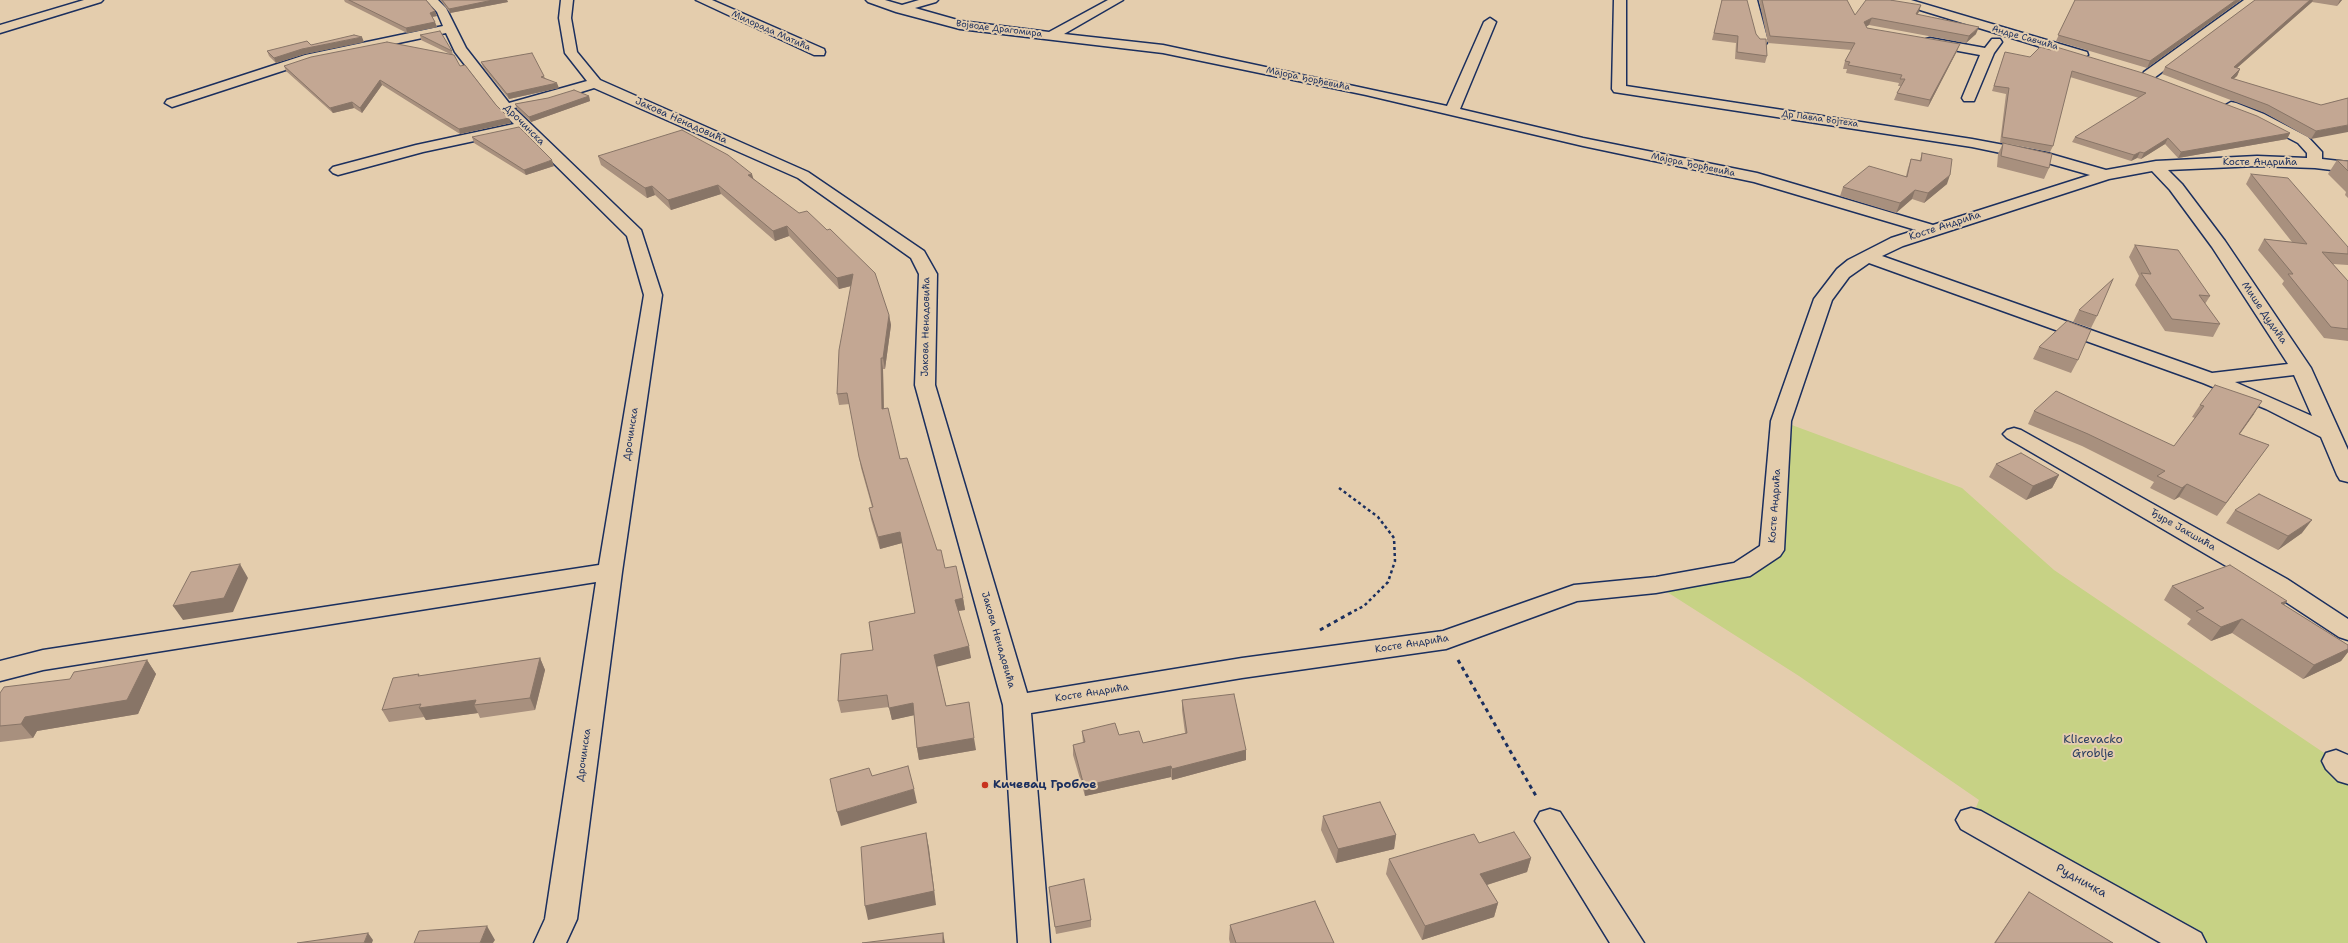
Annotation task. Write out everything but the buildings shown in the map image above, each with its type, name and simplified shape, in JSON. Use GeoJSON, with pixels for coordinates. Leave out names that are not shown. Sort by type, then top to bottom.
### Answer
{"type":"FeatureCollection","features":[{"type":"Feature","properties":{"kind":"street"},"geometry":{"type":"LineString","coordinates":[[0,29],[97,0]]}},
{"type":"Feature","properties":{"kind":"street","name":"Дрочинска"},"geometry":{"type":"LineString","coordinates":[[432,0],[442,11],[460,49],[504,106],[635,234],[652,295],[610,572],[561,919],[550,943]]}},
{"type":"Feature","properties":{"kind":"street","name":"Јакова Ненадовића"},"geometry":{"type":"LineString","coordinates":[[567,0],[565,18],[570,53],[595,83],[803,175],[918,255],[928,274],[925,385],[1017,705],[1034,943]]}},
{"type":"Feature","properties":{"kind":"street","name":"Милорада Матића"},"geometry":{"type":"LineString","coordinates":[[702,0],[820,52]]}},
{"type":"Feature","properties":{"kind":"street","name":"Војводе Драгомира"},"geometry":{"type":"LineString","coordinates":[[872,0],[899,9],[960,25],[1163,49]]}},
{"type":"Feature","properties":{"kind":"street"},"geometry":{"type":"LineString","coordinates":[[899,9],[932,0]]}},
{"type":"Feature","properties":{"kind":"street","name":"Војводе Драгомира"},"geometry":{"type":"LineString","coordinates":[[1052,36],[1117,0]]}},
{"type":"Feature","properties":{"kind":"street","name":"Др Павла Војтеха"},"geometry":{"type":"LineString","coordinates":[[1620,0],[1619,89],[1972,143],[2047,158],[2106,175]]}},
{"type":"Feature","properties":{"kind":"street"},"geometry":{"type":"LineString","coordinates":[[1751,0],[1762,41]]}},
{"type":"Feature","properties":{"kind":"street","name":"Андре Савчића"},"geometry":{"type":"LineString","coordinates":[[1898,0],[2002,33],[2096,59]]}},
{"type":"Feature","properties":{"kind":"street"},"geometry":{"type":"LineString","coordinates":[[2149,75],[2252,0]]}},
{"type":"Feature","properties":{"kind":"street"},"geometry":{"type":"LineString","coordinates":[[1452,111],[1490,22]]}},
{"type":"Feature","properties":{"kind":"street"},"geometry":{"type":"LineString","coordinates":[[172,103],[310,58],[450,29]]}},
{"type":"Feature","properties":{"kind":"street"},"geometry":{"type":"LineString","coordinates":[[1969,98],[1988,52],[2002,33]]}},
{"type":"Feature","properties":{"kind":"street"},"geometry":{"type":"LineString","coordinates":[[1921,40],[1988,52]]}},
{"type":"Feature","properties":{"kind":"street","name":"Мајора Ђорђевића"},"geometry":{"type":"LineString","coordinates":[[1163,49],[1452,111],[1583,142],[1757,178],[1932,230]]}},
{"type":"Feature","properties":{"kind":"street"},"geometry":{"type":"LineString","coordinates":[[2134,71],[2163,81]]}},
{"type":"Feature","properties":{"kind":"street"},"geometry":{"type":"LineString","coordinates":[[504,106],[544,99],[595,83]]}},
{"type":"Feature","properties":{"kind":"street"},"geometry":{"type":"LineString","coordinates":[[2219,102],[2259,117],[2303,140],[2314,152],[2315,163]]}},
{"type":"Feature","properties":{"kind":"street"},"geometry":{"type":"LineString","coordinates":[[338,170],[421,148],[524,126]]}},
{"type":"Feature","properties":{"kind":"street","name":"Косте Андрића"},"geometry":{"type":"LineString","coordinates":[[1017,705],[1242,668],[1446,640],[1574,593],[1656,585],[1742,570],[1772,550],[1781,421],[1823,299],[1843,273],[1867,257],[1896,242],[2106,175],[2156,166],[2257,161],[2315,163],[2348,167]]}},
{"type":"Feature","properties":{"kind":"street","name":"Мише Дудића"},"geometry":{"type":"LineString","coordinates":[[2156,166],[2176,187],[2219,245],[2301,368],[2348,475]]}},
{"type":"Feature","properties":{"kind":"street"},"geometry":{"type":"LineString","coordinates":[[1867,257],[2210,379],[2273,405],[2329,433]]}},
{"type":"Feature","properties":{"kind":"street"},"geometry":{"type":"LineString","coordinates":[[2210,379],[2301,368]]}},
{"type":"Feature","properties":{"kind":"street","name":"Ђуре Јакшића"},"geometry":{"type":"LineString","coordinates":[[2014,434],[2278,585],[2348,631]]}},
{"type":"Feature","properties":{"kind":"street"},"geometry":{"type":"LineString","coordinates":[[0,671],[43,660],[610,572]]}},
{"type":"Feature","properties":{"kind":"street","name":"Рудничка"},"geometry":{"type":"LineString","coordinates":[[1972,820],[2190,943]]}},
{"type":"Feature","properties":{"kind":"street"},"geometry":{"type":"LineString","coordinates":[[1550,821],[1628,943]]}},
{"type":"Feature","properties":{"kind":"path"},"geometry":{"type":"LineString","coordinates":[[1316,632],[1364,606],[1388,582],[1395,561],[1394,538],[1378,517],[1339,488]]}},
{"type":"Feature","properties":{"kind":"path"},"geometry":{"type":"LineString","coordinates":[[1446,640],[1550,821]]}},
{"type":"Feature","properties":{"kind":"green space","name":"Klicevacko Groblje"},"geometry":{"type":"Polygon","coordinates":[[[1781,421],[1962,488],[2054,570],[2336,761],[2348,773],[2348,943],[2190,943],[1971,820],[1979,800],[1799,676],[1656,585],[1741,570],[1772,550],[1781,421]]]}},
{"type":"Feature","properties":{"kind":"place","name":"Кичевац Гробље"},"geometry":{"type":"Point","coordinates":[985,785]}}]}
